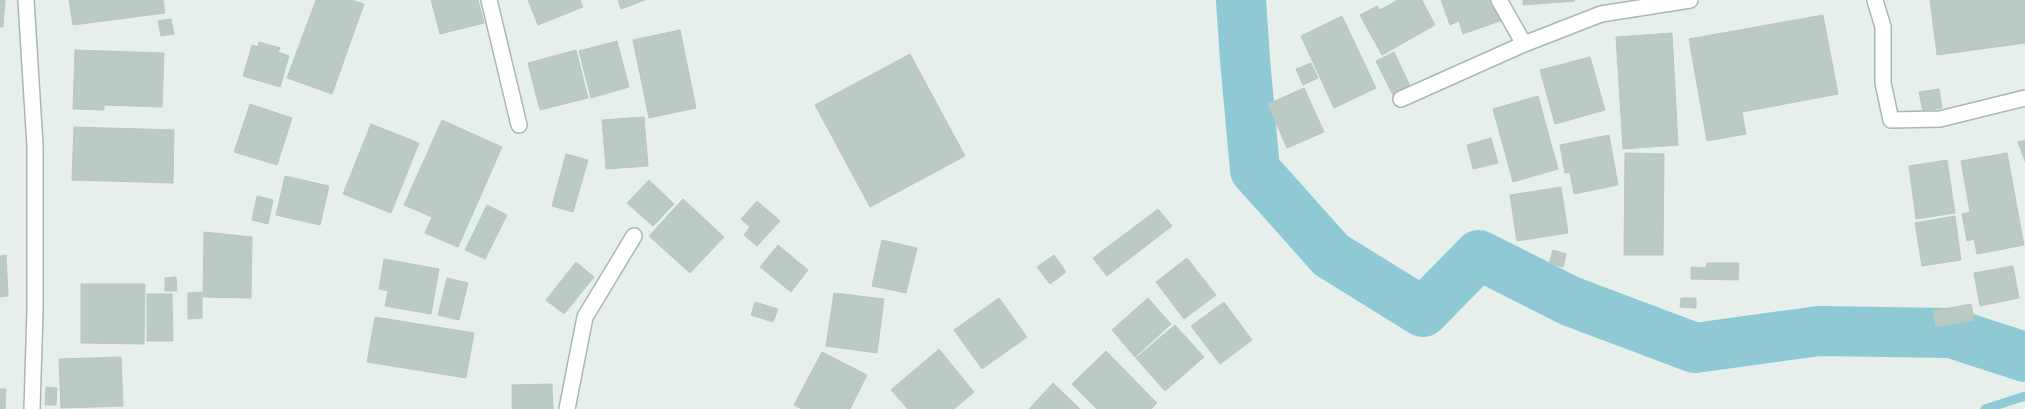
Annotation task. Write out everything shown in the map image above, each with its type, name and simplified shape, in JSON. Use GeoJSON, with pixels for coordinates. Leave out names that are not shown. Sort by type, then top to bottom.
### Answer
{"type":"FeatureCollection","features":[{"type":"Feature","properties":{"kind":"street"},"geometry":{"type":"LineString","coordinates":[[26,0],[35,146],[35,311],[32,409]]}},
{"type":"Feature","properties":{"kind":"street"},"geometry":{"type":"LineString","coordinates":[[489,0],[519,125]]}},
{"type":"Feature","properties":{"kind":"street"},"geometry":{"type":"LineString","coordinates":[[1499,0],[1524,44]]}},
{"type":"Feature","properties":{"kind":"street"},"geometry":{"type":"LineString","coordinates":[[1401,99],[1524,44],[1601,14],[1690,0]]}},
{"type":"Feature","properties":{"kind":"street"},"geometry":{"type":"LineString","coordinates":[[1875,0],[1883,27],[1883,83],[1891,120],[1940,119],[2025,98]]}},
{"type":"Feature","properties":{"kind":"street"},"geometry":{"type":"LineString","coordinates":[[567,409],[585,317],[634,236]]}},
{"type":"Feature","properties":{"kind":"building"},"geometry":{"type":"Polygon","coordinates":[[[0,0],[5,0],[3,27],[0,27],[0,0]]]}},
{"type":"Feature","properties":{"kind":"building"},"geometry":{"type":"Polygon","coordinates":[[[69,0],[163,0],[165,13],[73,25],[69,0]]]}},
{"type":"Feature","properties":{"kind":"building"},"geometry":{"type":"Polygon","coordinates":[[[316,0],[351,0],[364,4],[332,94],[287,78],[316,0]]]}},
{"type":"Feature","properties":{"kind":"building"},"geometry":{"type":"Polygon","coordinates":[[[431,0],[478,0],[484,23],[440,34],[431,0]]]}},
{"type":"Feature","properties":{"kind":"building"},"geometry":{"type":"Polygon","coordinates":[[[528,0],[580,0],[583,7],[538,25],[528,0]]]}},
{"type":"Feature","properties":{"kind":"building"},"geometry":{"type":"Polygon","coordinates":[[[618,0],[645,0],[621,9],[618,0]]]}},
{"type":"Feature","properties":{"kind":"building"},"geometry":{"type":"Polygon","coordinates":[[[1398,0],[1422,0],[1435,25],[1382,55],[1360,15],[1377,6],[1380,10],[1398,0]]]}},
{"type":"Feature","properties":{"kind":"building"},"geometry":{"type":"Polygon","coordinates":[[[1441,0],[1495,0],[1503,20],[1463,34],[1459,21],[1450,25],[1441,0]]]}},
{"type":"Feature","properties":{"kind":"building"},"geometry":{"type":"Polygon","coordinates":[[[1523,0],[1574,0],[1574,1],[1523,5],[1523,0]]]}},
{"type":"Feature","properties":{"kind":"building"},"geometry":{"type":"Polygon","coordinates":[[[1930,0],[2025,0],[2025,43],[1937,55],[1930,0]]]}},
{"type":"Feature","properties":{"kind":"building"},"geometry":{"type":"Polygon","coordinates":[[[1823,15],[1838,94],[1742,112],[1746,134],[1707,141],[1689,39],[1823,15]]]}},
{"type":"Feature","properties":{"kind":"building"},"geometry":{"type":"Polygon","coordinates":[[[1342,16],[1376,88],[1334,108],[1301,36],[1342,16]]]}},
{"type":"Feature","properties":{"kind":"building"},"geometry":{"type":"Polygon","coordinates":[[[171,19],[174,34],[161,36],[158,21],[171,19]]]}},
{"type":"Feature","properties":{"kind":"building"},"geometry":{"type":"Polygon","coordinates":[[[680,30],[696,108],[649,118],[633,40],[680,30]]]}},
{"type":"Feature","properties":{"kind":"building"},"geometry":{"type":"Polygon","coordinates":[[[1672,33],[1678,145],[1623,149],[1616,37],[1672,33]]]}},
{"type":"Feature","properties":{"kind":"building"},"geometry":{"type":"Polygon","coordinates":[[[617,41],[629,87],[591,98],[579,51],[617,41]]]}},
{"type":"Feature","properties":{"kind":"building"},"geometry":{"type":"Polygon","coordinates":[[[259,42],[280,48],[278,52],[289,56],[280,87],[243,76],[252,45],[258,47],[259,42]]]}},
{"type":"Feature","properties":{"kind":"building"},"geometry":{"type":"Polygon","coordinates":[[[75,50],[164,53],[162,107],[104,105],[104,110],[73,109],[75,50]]]}},
{"type":"Feature","properties":{"kind":"building"},"geometry":{"type":"Polygon","coordinates":[[[576,50],[588,98],[540,110],[528,63],[576,50]]]}},
{"type":"Feature","properties":{"kind":"building"},"geometry":{"type":"Polygon","coordinates":[[[1394,52],[1411,88],[1394,97],[1376,61],[1394,52]]]}},
{"type":"Feature","properties":{"kind":"building"},"geometry":{"type":"Polygon","coordinates":[[[910,54],[965,156],[870,207],[815,105],[910,54]]]}},
{"type":"Feature","properties":{"kind":"building"},"geometry":{"type":"Polygon","coordinates":[[[1590,57],[1605,110],[1555,124],[1540,70],[1590,57]]]}},
{"type":"Feature","properties":{"kind":"building"},"geometry":{"type":"Polygon","coordinates":[[[1311,63],[1318,78],[1303,85],[1296,69],[1311,63]]]}},
{"type":"Feature","properties":{"kind":"building"},"geometry":{"type":"Polygon","coordinates":[[[1304,88],[1324,132],[1287,148],[1268,104],[1304,88]]]}},
{"type":"Feature","properties":{"kind":"building"},"geometry":{"type":"Polygon","coordinates":[[[1939,89],[1942,108],[1923,111],[1919,92],[1939,89]]]}},
{"type":"Feature","properties":{"kind":"building"},"geometry":{"type":"Polygon","coordinates":[[[1538,96],[1558,169],[1513,182],[1493,109],[1538,96]]]}},
{"type":"Feature","properties":{"kind":"building"},"geometry":{"type":"Polygon","coordinates":[[[250,104],[292,118],[277,165],[234,152],[250,104]]]}},
{"type":"Feature","properties":{"kind":"building"},"geometry":{"type":"Polygon","coordinates":[[[644,117],[648,166],[606,169],[602,120],[644,117]]]}},
{"type":"Feature","properties":{"kind":"building"},"geometry":{"type":"Polygon","coordinates":[[[442,120],[502,147],[458,247],[425,233],[432,217],[404,205],[442,120]]]}},
{"type":"Feature","properties":{"kind":"building"},"geometry":{"type":"Polygon","coordinates":[[[371,124],[419,143],[391,213],[343,194],[371,124]]]}},
{"type":"Feature","properties":{"kind":"building"},"geometry":{"type":"Polygon","coordinates":[[[74,127],[174,130],[173,183],[72,180],[74,127]]]}},
{"type":"Feature","properties":{"kind":"building"},"geometry":{"type":"Polygon","coordinates":[[[1609,135],[1618,185],[1574,194],[1570,172],[1565,173],[1560,145],[1609,135]]]}},
{"type":"Feature","properties":{"kind":"building"},"geometry":{"type":"Polygon","coordinates":[[[1491,138],[1498,163],[1473,169],[1467,145],[1491,138]]]}},
{"type":"Feature","properties":{"kind":"building"},"geometry":{"type":"Polygon","coordinates":[[[2025,140],[2025,161],[2018,142],[2025,140]]]}},
{"type":"Feature","properties":{"kind":"building"},"geometry":{"type":"Polygon","coordinates":[[[1625,153],[1664,154],[1663,255],[1624,255],[1625,153]]]}},
{"type":"Feature","properties":{"kind":"building"},"geometry":{"type":"Polygon","coordinates":[[[2007,153],[2024,245],[1977,254],[1974,239],[1967,241],[1962,214],[1970,212],[1961,161],[2007,153]]]}},
{"type":"Feature","properties":{"kind":"building"},"geometry":{"type":"Polygon","coordinates":[[[566,154],[588,160],[573,212],[552,206],[566,154]]]}},
{"type":"Feature","properties":{"kind":"building"},"geometry":{"type":"Polygon","coordinates":[[[1947,160],[1955,213],[1916,219],[1909,166],[1947,160]]]}},
{"type":"Feature","properties":{"kind":"building"},"geometry":{"type":"Polygon","coordinates":[[[285,176],[329,186],[320,225],[276,215],[285,176]]]}},
{"type":"Feature","properties":{"kind":"building"},"geometry":{"type":"Polygon","coordinates":[[[649,180],[674,204],[653,226],[627,203],[649,180]]]}},
{"type":"Feature","properties":{"kind":"building"},"geometry":{"type":"Polygon","coordinates":[[[1561,187],[1568,233],[1517,241],[1510,195],[1561,187]]]}},
{"type":"Feature","properties":{"kind":"building"},"geometry":{"type":"Polygon","coordinates":[[[257,196],[273,200],[268,224],[252,220],[257,196]]]}},
{"type":"Feature","properties":{"kind":"building"},"geometry":{"type":"Polygon","coordinates":[[[683,199],[724,237],[690,273],[649,236],[683,199]]]}},
{"type":"Feature","properties":{"kind":"building"},"geometry":{"type":"Polygon","coordinates":[[[757,201],[780,221],[757,246],[744,235],[750,227],[741,219],[757,201]]]}},
{"type":"Feature","properties":{"kind":"building"},"geometry":{"type":"Polygon","coordinates":[[[487,205],[507,215],[485,259],[465,250],[487,205]]]}},
{"type":"Feature","properties":{"kind":"building"},"geometry":{"type":"Polygon","coordinates":[[[1158,209],[1172,226],[1107,276],[1093,258],[1158,209]]]}},
{"type":"Feature","properties":{"kind":"building"},"geometry":{"type":"Polygon","coordinates":[[[1955,216],[1961,260],[1922,266],[1915,223],[1955,216]]]}},
{"type":"Feature","properties":{"kind":"building"},"geometry":{"type":"Polygon","coordinates":[[[204,232],[252,237],[251,298],[203,297],[204,232]]]}},
{"type":"Feature","properties":{"kind":"building"},"geometry":{"type":"Polygon","coordinates":[[[882,240],[917,248],[906,293],[872,286],[882,240]]]}},
{"type":"Feature","properties":{"kind":"building"},"geometry":{"type":"Polygon","coordinates":[[[778,245],[808,270],[791,292],[760,267],[778,245]]]}},
{"type":"Feature","properties":{"kind":"building"},"geometry":{"type":"Polygon","coordinates":[[[1553,250],[1566,254],[1563,267],[1549,263],[1553,250]]]}},
{"type":"Feature","properties":{"kind":"building"},"geometry":{"type":"Polygon","coordinates":[[[6,255],[8,296],[0,297],[0,256],[6,255]]]}},
{"type":"Feature","properties":{"kind":"building"},"geometry":{"type":"Polygon","coordinates":[[[1054,255],[1066,272],[1050,284],[1037,267],[1054,255]]]}},
{"type":"Feature","properties":{"kind":"building"},"geometry":{"type":"Polygon","coordinates":[[[1187,258],[1216,295],[1184,319],[1156,282],[1187,258]]]}},
{"type":"Feature","properties":{"kind":"building"},"geometry":{"type":"Polygon","coordinates":[[[384,259],[439,269],[431,314],[385,306],[388,291],[379,289],[384,259]]]}},
{"type":"Feature","properties":{"kind":"building"},"geometry":{"type":"Polygon","coordinates":[[[576,262],[594,277],[564,314],[546,300],[576,262]]]}},
{"type":"Feature","properties":{"kind":"building"},"geometry":{"type":"Polygon","coordinates":[[[1707,263],[1739,263],[1738,280],[1691,279],[1691,267],[1706,268],[1707,263]]]}},
{"type":"Feature","properties":{"kind":"building"},"geometry":{"type":"Polygon","coordinates":[[[2013,266],[2019,298],[1980,306],[1974,273],[2013,266]]]}},
{"type":"Feature","properties":{"kind":"building"},"geometry":{"type":"Polygon","coordinates":[[[176,277],[177,291],[165,291],[165,278],[176,277]]]}},
{"type":"Feature","properties":{"kind":"building"},"geometry":{"type":"Polygon","coordinates":[[[447,278],[468,283],[459,320],[438,315],[447,278]]]}},
{"type":"Feature","properties":{"kind":"building"},"geometry":{"type":"Polygon","coordinates":[[[81,284],[145,284],[144,344],[81,343],[81,284]]]}},
{"type":"Feature","properties":{"kind":"building"},"geometry":{"type":"Polygon","coordinates":[[[202,292],[202,318],[188,319],[188,293],[202,292]]]}},
{"type":"Feature","properties":{"kind":"building"},"geometry":{"type":"Polygon","coordinates":[[[834,293],[884,299],[877,353],[826,346],[834,293]]]}},
{"type":"Feature","properties":{"kind":"building"},"geometry":{"type":"Polygon","coordinates":[[[147,294],[172,294],[173,341],[147,341],[147,294]]]}},
{"type":"Feature","properties":{"kind":"building"},"geometry":{"type":"Polygon","coordinates":[[[999,298],[1027,337],[982,369],[954,330],[999,298]]]}},
{"type":"Feature","properties":{"kind":"building"},"geometry":{"type":"Polygon","coordinates":[[[1148,298],[1171,324],[1135,357],[1112,330],[1148,298]]]}},
{"type":"Feature","properties":{"kind":"building"},"geometry":{"type":"Polygon","coordinates":[[[1681,298],[1696,298],[1696,308],[1680,307],[1681,298]]]}},
{"type":"Feature","properties":{"kind":"building"},"geometry":{"type":"Polygon","coordinates":[[[755,302],[778,309],[773,322],[751,315],[755,302]]]}},
{"type":"Feature","properties":{"kind":"building"},"geometry":{"type":"Polygon","coordinates":[[[1224,302],[1252,340],[1220,364],[1191,326],[1224,302]]]}},
{"type":"Feature","properties":{"kind":"building"},"geometry":{"type":"Polygon","coordinates":[[[1971,304],[1974,320],[1936,327],[1933,311],[1971,304]]]}},
{"type":"Feature","properties":{"kind":"building"},"geometry":{"type":"Polygon","coordinates":[[[375,317],[474,333],[466,378],[367,362],[375,317]]]}},
{"type":"Feature","properties":{"kind":"building"},"geometry":{"type":"Polygon","coordinates":[[[1175,325],[1204,357],[1165,391],[1136,358],[1175,325]]]}},
{"type":"Feature","properties":{"kind":"building"},"geometry":{"type":"Polygon","coordinates":[[[939,349],[974,392],[954,409],[908,409],[891,390],[939,349]]]}},
{"type":"Feature","properties":{"kind":"building"},"geometry":{"type":"Polygon","coordinates":[[[1106,351],[1157,403],[1151,409],[1097,409],[1072,384],[1106,351]]]}},
{"type":"Feature","properties":{"kind":"building"},"geometry":{"type":"Polygon","coordinates":[[[822,352],[867,375],[850,409],[802,409],[794,405],[822,352]]]}},
{"type":"Feature","properties":{"kind":"building"},"geometry":{"type":"Polygon","coordinates":[[[121,357],[123,406],[61,408],[59,359],[121,357]]]}},
{"type":"Feature","properties":{"kind":"building"},"geometry":{"type":"Polygon","coordinates":[[[1053,383],[1080,409],[1029,409],[1053,383]]]}},
{"type":"Feature","properties":{"kind":"building"},"geometry":{"type":"Polygon","coordinates":[[[552,384],[553,409],[512,409],[512,385],[552,384]]]}},
{"type":"Feature","properties":{"kind":"building"},"geometry":{"type":"Polygon","coordinates":[[[46,387],[57,388],[56,405],[45,405],[46,387]]]}},
{"type":"Feature","properties":{"kind":"building"},"geometry":{"type":"Polygon","coordinates":[[[0,389],[6,389],[5,409],[0,409],[0,389]]]}},
{"type":"Feature","properties":{"kind":"waterway"},"geometry":{"type":"LineString","coordinates":[[1241,0],[1255,170],[1331,255],[1423,312],[1479,255],[1570,301],[1695,348],[1819,331],[1951,333],[2025,357]]}},
{"type":"Feature","properties":{"kind":"waterway"},"geometry":{"type":"LineString","coordinates":[[1985,409],[2025,396]]}}]}
